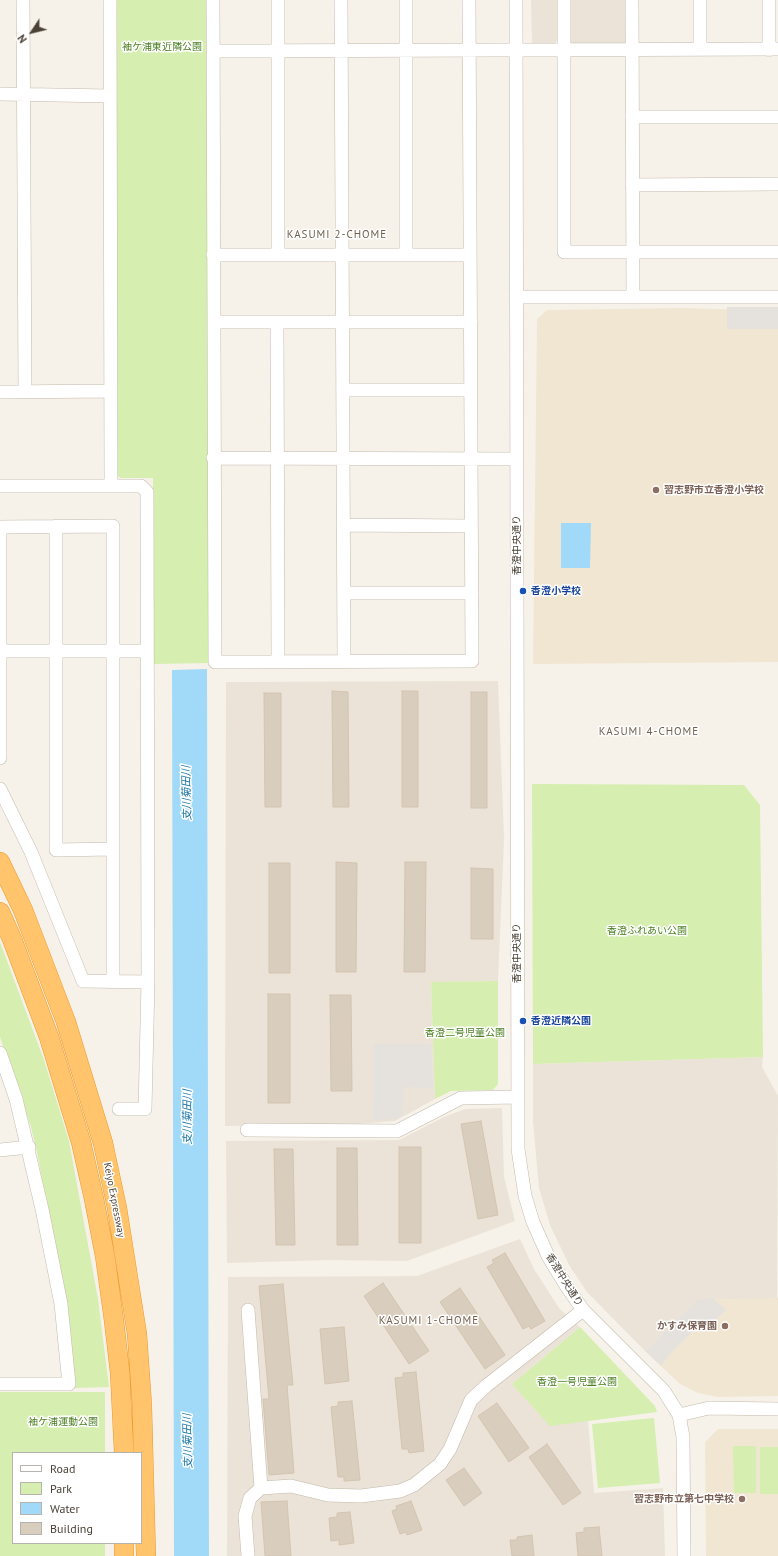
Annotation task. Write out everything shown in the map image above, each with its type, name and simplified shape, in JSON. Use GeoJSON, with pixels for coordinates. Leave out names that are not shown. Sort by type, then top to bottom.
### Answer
{"type":"FeatureCollection","features":[{"type":"Feature","properties":{"kind":"highway","name":"Keiyo Expressway"},"geometry":{"type":"LineString","coordinates":[[0,862],[39,950],[68,1028],[103,1143],[114,1193],[137,1334],[142,1405],[146,1556]]}},
{"type":"Feature","properties":{"kind":"highway","name":"Keiyo Expressway"},"geometry":{"type":"LineString","coordinates":[[0,912],[15,946],[49,1037],[79,1134],[88,1170],[105,1256],[114,1321],[120,1373],[124,1452]]}},
{"type":"Feature","properties":{"kind":"highway"},"geometry":{"type":"LineString","coordinates":[[124,1544],[124,1556]]}},
{"type":"Feature","properties":{"kind":"street"},"geometry":{"type":"LineString","coordinates":[[23,0],[25,392]]}},
{"type":"Feature","properties":{"kind":"street"},"geometry":{"type":"LineString","coordinates":[[110,0],[111,486]]}},
{"type":"Feature","properties":{"kind":"street"},"geometry":{"type":"LineString","coordinates":[[213,0],[213,458],[215,662],[472,661],[469,0]]}},
{"type":"Feature","properties":{"kind":"street"},"geometry":{"type":"LineString","coordinates":[[278,0],[278,255]]}},
{"type":"Feature","properties":{"kind":"street"},"geometry":{"type":"LineString","coordinates":[[341,0],[344,661]]}},
{"type":"Feature","properties":{"kind":"street"},"geometry":{"type":"LineString","coordinates":[[406,0],[406,255]]}},
{"type":"Feature","properties":{"kind":"street","name":"香澄中央通り"},"geometry":{"type":"LineString","coordinates":[[516,0],[518,1149],[525,1196],[533,1222],[548,1256],[583,1310],[664,1391],[679,1414],[682,1437],[684,1556]]}},
{"type":"Feature","properties":{"kind":"street"},"geometry":{"type":"LineString","coordinates":[[564,0],[564,252],[778,252]]}},
{"type":"Feature","properties":{"kind":"street"},"geometry":{"type":"LineString","coordinates":[[632,0],[633,297]]}},
{"type":"Feature","properties":{"kind":"street"},"geometry":{"type":"LineString","coordinates":[[700,0],[700,49]]}},
{"type":"Feature","properties":{"kind":"street"},"geometry":{"type":"LineString","coordinates":[[213,51],[774,49],[769,0]]}},
{"type":"Feature","properties":{"kind":"street"},"geometry":{"type":"LineString","coordinates":[[0,94],[110,96]]}},
{"type":"Feature","properties":{"kind":"street"},"geometry":{"type":"LineString","coordinates":[[632,117],[778,117]]}},
{"type":"Feature","properties":{"kind":"street"},"geometry":{"type":"LineString","coordinates":[[632,185],[778,184]]}},
{"type":"Feature","properties":{"kind":"street"},"geometry":{"type":"LineString","coordinates":[[213,255],[470,255]]}},
{"type":"Feature","properties":{"kind":"street"},"geometry":{"type":"LineString","coordinates":[[516,297],[778,298]]}},
{"type":"Feature","properties":{"kind":"street"},"geometry":{"type":"LineString","coordinates":[[214,322],[471,322]]}},
{"type":"Feature","properties":{"kind":"street"},"geometry":{"type":"LineString","coordinates":[[278,323],[278,661]]}},
{"type":"Feature","properties":{"kind":"street"},"geometry":{"type":"LineString","coordinates":[[343,390],[471,390]]}},
{"type":"Feature","properties":{"kind":"street"},"geometry":{"type":"LineString","coordinates":[[0,392],[111,391]]}},
{"type":"Feature","properties":{"kind":"street"},"geometry":{"type":"LineString","coordinates":[[213,458],[516,459]]}},
{"type":"Feature","properties":{"kind":"street"},"geometry":{"type":"LineString","coordinates":[[0,486],[141,486],[147,492],[148,982],[145,1109],[119,1110]]}},
{"type":"Feature","properties":{"kind":"street"},"geometry":{"type":"LineString","coordinates":[[56,526],[56,850],[113,849]]}},
{"type":"Feature","properties":{"kind":"street"},"geometry":{"type":"LineString","coordinates":[[0,758],[0,527],[113,526],[112,982]]}},
{"type":"Feature","properties":{"kind":"street"},"geometry":{"type":"LineString","coordinates":[[343,526],[471,526]]}},
{"type":"Feature","properties":{"kind":"street"},"geometry":{"type":"LineString","coordinates":[[344,593],[472,593]]}},
{"type":"Feature","properties":{"kind":"street"},"geometry":{"type":"LineString","coordinates":[[1,652],[147,652]]}},
{"type":"Feature","properties":{"kind":"street"},"geometry":{"type":"LineString","coordinates":[[0,789],[31,852],[83,981],[148,982]]}},
{"type":"Feature","properties":{"kind":"street"},"geometry":{"type":"LineString","coordinates":[[0,1052],[16,1098],[29,1147],[61,1304],[69,1384],[0,1384]]}},
{"type":"Feature","properties":{"kind":"street"},"geometry":{"type":"LineString","coordinates":[[247,1130],[397,1132],[461,1098],[518,1097]]}},
{"type":"Feature","properties":{"kind":"street"},"geometry":{"type":"LineString","coordinates":[[0,1150],[29,1147]]}},
{"type":"Feature","properties":{"kind":"street"},"geometry":{"type":"LineString","coordinates":[[248,1310],[261,1488]]}},
{"type":"Feature","properties":{"kind":"street"},"geometry":{"type":"LineString","coordinates":[[248,1556],[245,1516],[250,1498],[261,1488],[291,1486],[328,1495],[361,1496],[400,1491],[414,1485],[440,1464],[450,1449],[471,1400],[486,1386],[583,1310]]}},
{"type":"Feature","properties":{"kind":"street"},"geometry":{"type":"LineString","coordinates":[[679,1414],[709,1408],[778,1408]]}},
{"type":"Feature","properties":{"kind":"shaded area"},"geometry":{"type":"Polygon","coordinates":[[[531,0],[558,0],[558,39],[555,43],[532,43],[531,0]]]}},
{"type":"Feature","properties":{"kind":"shaded area"},"geometry":{"type":"Polygon","coordinates":[[[568,0],[627,0],[627,45],[568,45],[568,0]]]}},
{"type":"Feature","properties":{"kind":"shaded area"},"geometry":{"type":"Polygon","coordinates":[[[727,307],[778,307],[778,329],[727,329],[727,307]]]}},
{"type":"Feature","properties":{"kind":"shaded area","name":"習志野市立香澄小学校"},"geometry":{"type":"Polygon","coordinates":[[[684,308],[778,311],[778,662],[533,664],[537,319],[547,310],[684,308]]]}},
{"type":"Feature","properties":{"kind":"shaded area"},"geometry":{"type":"Polygon","coordinates":[[[498,681],[504,839],[498,981],[431,983],[435,1099],[395,1121],[357,1124],[225,1126],[226,682],[498,681]]]}},
{"type":"Feature","properties":{"kind":"shaded area"},"geometry":{"type":"Polygon","coordinates":[[[374,1044],[431,1044],[433,1088],[404,1087],[403,1115],[396,1119],[373,1120],[374,1044]]]}},
{"type":"Feature","properties":{"kind":"shaded area"},"geometry":{"type":"Polygon","coordinates":[[[763,1057],[762,1067],[778,1096],[777,1299],[697,1300],[645,1351],[587,1292],[569,1265],[550,1225],[539,1188],[533,1122],[533,1064],[763,1057]]]}},
{"type":"Feature","properties":{"kind":"shaded area"},"geometry":{"type":"Polygon","coordinates":[[[502,1108],[504,1177],[515,1221],[407,1261],[328,1260],[227,1263],[226,1141],[399,1140],[444,1117],[465,1109],[502,1108]]]}},
{"type":"Feature","properties":{"kind":"shaded area"},"geometry":{"type":"Polygon","coordinates":[[[520,1239],[534,1269],[559,1308],[580,1327],[512,1384],[550,1425],[588,1421],[594,1493],[663,1488],[665,1556],[227,1556],[228,1277],[417,1276],[520,1239]]]}},
{"type":"Feature","properties":{"kind":"shaded area"},"geometry":{"type":"Polygon","coordinates":[[[713,1298],[726,1310],[703,1333],[695,1329],[670,1354],[661,1366],[645,1351],[697,1300],[713,1298]]]}},
{"type":"Feature","properties":{"kind":"shaded area","name":"かすみ保育園"},"geometry":{"type":"Polygon","coordinates":[[[778,1298],[778,1396],[718,1397],[698,1393],[680,1384],[645,1351],[697,1300],[778,1298]]]}},
{"type":"Feature","properties":{"kind":"shaded area","name":"習志野市立第七中学校"},"geometry":{"type":"Polygon","coordinates":[[[718,1429],[778,1429],[778,1556],[706,1556],[705,1442],[718,1429]]]}},
{"type":"Feature","properties":{"kind":"green space","name":"袖ケ浦東近隣公園"},"geometry":{"type":"Polygon","coordinates":[[[115,0],[208,0],[210,663],[154,664],[153,478],[120,478],[117,474],[115,0]]]}},
{"type":"Feature","properties":{"kind":"green space","name":"香澄ふれあい公園"},"geometry":{"type":"Polygon","coordinates":[[[532,784],[744,785],[760,805],[763,1057],[533,1064],[532,784]]]}},
{"type":"Feature","properties":{"kind":"green space"},"geometry":{"type":"Polygon","coordinates":[[[0,942],[44,1060],[69,1141],[98,1299],[109,1387],[74,1388],[69,1327],[37,1152],[31,1127],[0,1037],[0,942]]]}},
{"type":"Feature","properties":{"kind":"green space","name":"香澄二号児童公園"},"geometry":{"type":"Polygon","coordinates":[[[498,981],[498,1084],[493,1090],[451,1091],[435,1099],[431,982],[498,981]]]}},
{"type":"Feature","properties":{"kind":"green space","name":"香澄一号児童公園"},"geometry":{"type":"Polygon","coordinates":[[[580,1327],[655,1406],[657,1412],[550,1426],[512,1384],[580,1327]]]}},
{"type":"Feature","properties":{"kind":"green space","name":"袖ケ浦運動公園"},"geometry":{"type":"Polygon","coordinates":[[[0,1392],[105,1392],[105,1452],[12,1452],[12,1544],[105,1544],[105,1556],[0,1556],[0,1392]]]}},
{"type":"Feature","properties":{"kind":"green space"},"geometry":{"type":"Polygon","coordinates":[[[654,1418],[660,1483],[598,1488],[592,1424],[654,1418]]]}},
{"type":"Feature","properties":{"kind":"green space"},"geometry":{"type":"Polygon","coordinates":[[[733,1446],[756,1446],[756,1493],[734,1493],[733,1446]]]}},
{"type":"Feature","properties":{"kind":"green space"},"geometry":{"type":"Polygon","coordinates":[[[760,1447],[778,1447],[778,1494],[760,1494],[760,1447]]]}},
{"type":"Feature","properties":{"kind":"water"},"geometry":{"type":"Polygon","coordinates":[[[561,523],[591,523],[590,568],[561,568],[561,523]]]}},
{"type":"Feature","properties":{"kind":"water","name":"支川菊田川"},"geometry":{"type":"Polygon","coordinates":[[[207,669],[209,1556],[174,1556],[172,670],[207,669]]]}},
{"type":"Feature","properties":{"kind":"building"},"geometry":{"type":"Polygon","coordinates":[[[332,691],[348,692],[349,807],[333,807],[332,691]]]}},
{"type":"Feature","properties":{"kind":"building"},"geometry":{"type":"Polygon","coordinates":[[[402,691],[418,691],[418,807],[402,807],[402,691]]]}},
{"type":"Feature","properties":{"kind":"building"},"geometry":{"type":"Polygon","coordinates":[[[471,692],[487,692],[487,808],[471,808],[471,692]]]}},
{"type":"Feature","properties":{"kind":"building"},"geometry":{"type":"Polygon","coordinates":[[[264,693],[281,693],[281,807],[265,807],[264,693]]]}},
{"type":"Feature","properties":{"kind":"building"},"geometry":{"type":"Polygon","coordinates":[[[336,862],[357,863],[356,972],[336,972],[336,862]]]}},
{"type":"Feature","properties":{"kind":"building"},"geometry":{"type":"Polygon","coordinates":[[[405,862],[426,862],[425,972],[404,972],[405,862]]]}},
{"type":"Feature","properties":{"kind":"building"},"geometry":{"type":"Polygon","coordinates":[[[269,863],[290,863],[290,973],[269,973],[269,863]]]}},
{"type":"Feature","properties":{"kind":"building"},"geometry":{"type":"Polygon","coordinates":[[[471,868],[493,869],[493,939],[471,939],[471,868]]]}},
{"type":"Feature","properties":{"kind":"building"},"geometry":{"type":"Polygon","coordinates":[[[268,994],[290,994],[290,1103],[268,1103],[268,994]]]}},
{"type":"Feature","properties":{"kind":"building"},"geometry":{"type":"Polygon","coordinates":[[[330,995],[351,995],[352,1091],[331,1091],[330,995]]]}},
{"type":"Feature","properties":{"kind":"building"},"geometry":{"type":"Polygon","coordinates":[[[481,1121],[498,1215],[478,1219],[461,1124],[481,1121]]]}},
{"type":"Feature","properties":{"kind":"building"},"geometry":{"type":"Polygon","coordinates":[[[399,1147],[421,1147],[421,1243],[399,1243],[399,1147]]]}},
{"type":"Feature","properties":{"kind":"building"},"geometry":{"type":"Polygon","coordinates":[[[337,1148],[357,1148],[358,1245],[337,1245],[337,1148]]]}},
{"type":"Feature","properties":{"kind":"building"},"geometry":{"type":"Polygon","coordinates":[[[274,1149],[293,1149],[295,1245],[276,1245],[274,1149]]]}},
{"type":"Feature","properties":{"kind":"building"},"geometry":{"type":"Polygon","coordinates":[[[505,1253],[545,1321],[531,1329],[529,1326],[523,1329],[487,1267],[494,1263],[492,1260],[505,1253]]]}},
{"type":"Feature","properties":{"kind":"building"},"geometry":{"type":"Polygon","coordinates":[[[383,1283],[429,1351],[409,1364],[364,1296],[383,1283]]]}},
{"type":"Feature","properties":{"kind":"building"},"geometry":{"type":"Polygon","coordinates":[[[283,1284],[293,1385],[287,1385],[294,1473],[269,1475],[263,1399],[269,1399],[259,1286],[283,1284]]]}},
{"type":"Feature","properties":{"kind":"building"},"geometry":{"type":"Polygon","coordinates":[[[460,1288],[505,1355],[485,1369],[440,1302],[460,1288]]]}},
{"type":"Feature","properties":{"kind":"building"},"geometry":{"type":"Polygon","coordinates":[[[344,1327],[349,1381],[325,1384],[320,1329],[344,1327]]]}},
{"type":"Feature","properties":{"kind":"building"},"geometry":{"type":"Polygon","coordinates":[[[416,1372],[424,1451],[409,1453],[408,1449],[402,1449],[395,1378],[403,1377],[403,1373],[416,1372]]]}},
{"type":"Feature","properties":{"kind":"building"},"geometry":{"type":"Polygon","coordinates":[[[352,1401],[360,1480],[344,1481],[344,1477],[338,1477],[331,1407],[338,1406],[338,1402],[352,1401]]]}},
{"type":"Feature","properties":{"kind":"building"},"geometry":{"type":"Polygon","coordinates":[[[497,1403],[529,1448],[509,1462],[478,1416],[497,1403]]]}},
{"type":"Feature","properties":{"kind":"building"},"geometry":{"type":"Polygon","coordinates":[[[547,1444],[581,1493],[563,1505],[529,1457],[547,1444]]]}},
{"type":"Feature","properties":{"kind":"building"},"geometry":{"type":"Polygon","coordinates":[[[464,1468],[482,1493],[464,1506],[446,1480],[464,1468]]]}},
{"type":"Feature","properties":{"kind":"building"},"geometry":{"type":"Polygon","coordinates":[[[287,1501],[291,1556],[265,1556],[261,1502],[287,1501]]]}},
{"type":"Feature","properties":{"kind":"building"},"geometry":{"type":"Polygon","coordinates":[[[411,1501],[422,1530],[407,1535],[406,1532],[400,1534],[392,1511],[397,1509],[396,1506],[411,1501]]]}},
{"type":"Feature","properties":{"kind":"building"},"geometry":{"type":"Polygon","coordinates":[[[350,1512],[354,1543],[339,1545],[339,1540],[331,1541],[329,1518],[337,1517],[337,1513],[350,1512]]]}},
{"type":"Feature","properties":{"kind":"building"},"geometry":{"type":"Polygon","coordinates":[[[599,1527],[602,1556],[578,1556],[576,1533],[584,1532],[584,1528],[599,1527]]]}},
{"type":"Feature","properties":{"kind":"building"},"geometry":{"type":"Polygon","coordinates":[[[532,1535],[534,1556],[512,1556],[510,1540],[517,1540],[517,1537],[532,1535]]]}},
{"type":"Feature","properties":{"kind":"place","name":"習志野市立香澄小学校"},"geometry":{"type":"Point","coordinates":[656,490]}},
{"type":"Feature","properties":{"kind":"place","name":"香澄小学校"},"geometry":{"type":"Point","coordinates":[523,591]}},
{"type":"Feature","properties":{"kind":"place","name":"香澄近隣公園"},"geometry":{"type":"Point","coordinates":[523,1021]}},
{"type":"Feature","properties":{"kind":"place","name":"かすみ保育園"},"geometry":{"type":"Point","coordinates":[725,1326]}},
{"type":"Feature","properties":{"kind":"place","name":"習志野市立第七中学校"},"geometry":{"type":"Point","coordinates":[742,1499]}},
{"type":"Feature","properties":{"kind":"district","name":"KASUMI 2-CHOME"},"geometry":{"type":"Point","coordinates":[337,235]}},
{"type":"Feature","properties":{"kind":"district","name":"KASUMI 4-CHOME"},"geometry":{"type":"Point","coordinates":[649,732]}},
{"type":"Feature","properties":{"kind":"district","name":"KASUMI 1-CHOME"},"geometry":{"type":"Point","coordinates":[429,1321]}}]}
